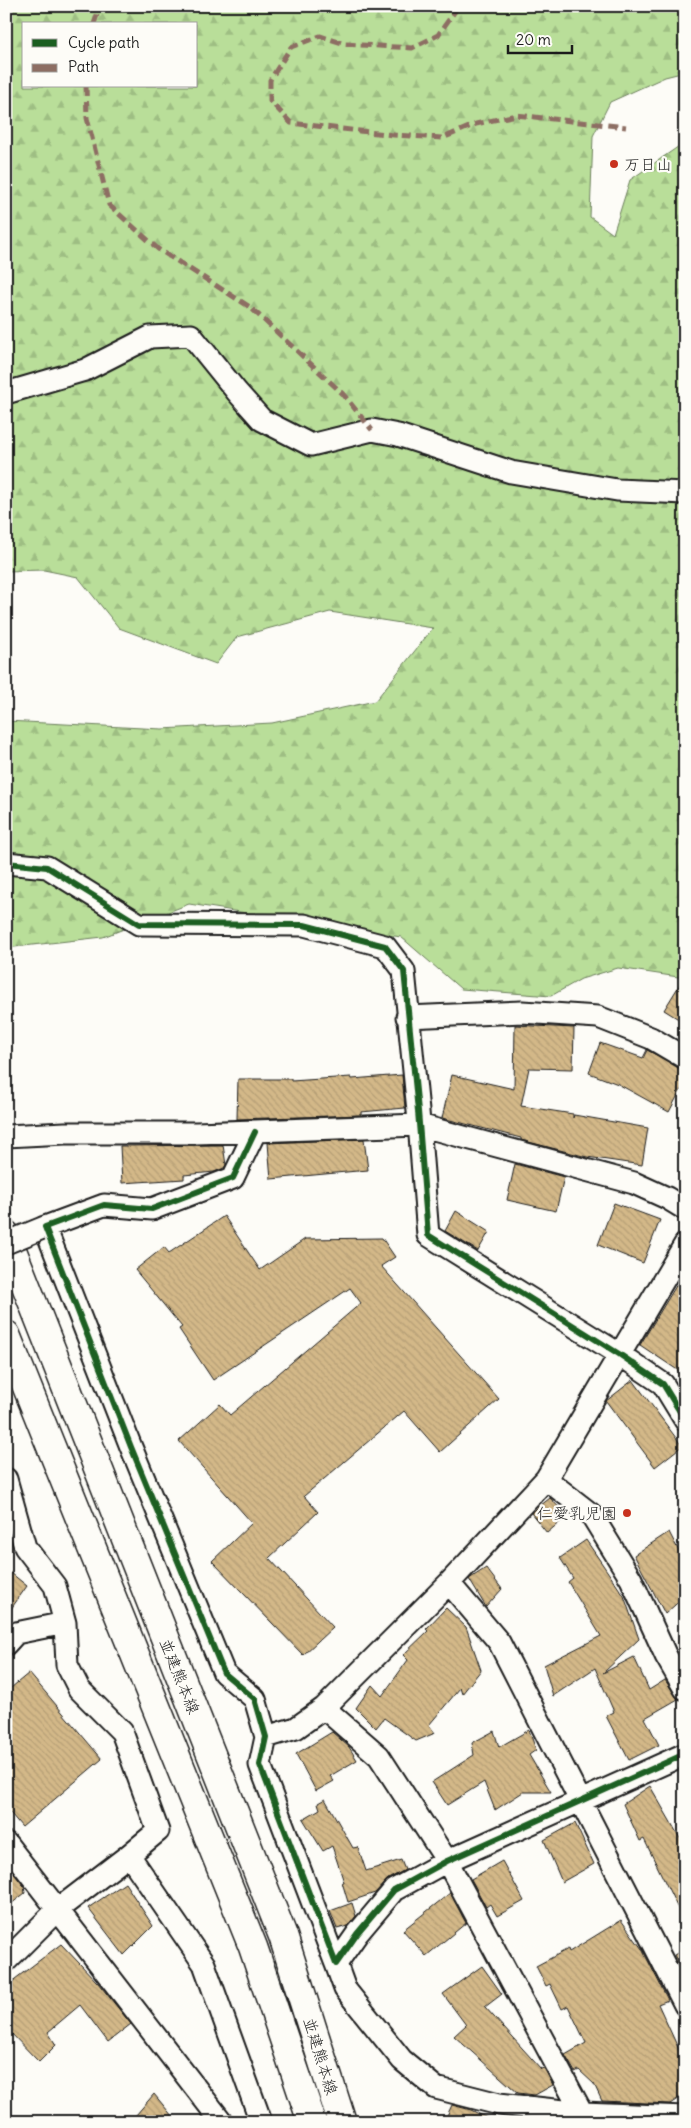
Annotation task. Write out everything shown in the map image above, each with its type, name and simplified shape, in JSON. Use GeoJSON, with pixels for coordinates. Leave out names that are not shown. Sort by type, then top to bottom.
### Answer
{"type":"FeatureCollection","features":[{"type":"Feature","properties":{"kind":"main road","name":"並建熊本線"},"geometry":{"type":"LineString","coordinates":[[6,1234],[283,1936],[342,2122]]}},
{"type":"Feature","properties":{"kind":"main road","name":"並建熊本線"},"geometry":{"type":"LineString","coordinates":[[6,1335],[253,1947],[312,2122]]}},
{"type":"Feature","properties":{"kind":"street"},"geometry":{"type":"LineString","coordinates":[[6,393],[85,370],[150,336],[191,335],[262,420],[311,445],[372,430],[398,435],[511,472],[617,490],[685,492]]}},
{"type":"Feature","properties":{"kind":"street"},"geometry":{"type":"LineString","coordinates":[[6,863],[47,867],[139,924],[304,925],[385,946],[404,971],[428,1235],[620,1354],[663,1384],[685,1420]]}},
{"type":"Feature","properties":{"kind":"street"},"geometry":{"type":"LineString","coordinates":[[407,1018],[522,1012],[598,1017],[651,1038],[685,1058]]}},
{"type":"Feature","properties":{"kind":"street"},"geometry":{"type":"LineString","coordinates":[[6,1136],[65,1133],[255,1132],[419,1125],[634,1184],[667,1198],[685,1209]]}},
{"type":"Feature","properties":{"kind":"street"},"geometry":{"type":"LineString","coordinates":[[6,1243],[104,1205],[152,1209],[233,1178],[255,1132]]}},
{"type":"Feature","properties":{"kind":"street"},"geometry":{"type":"LineString","coordinates":[[45,1227],[131,1448],[224,1673],[256,1699],[266,1737],[260,1765],[345,1989],[402,2060],[436,2088],[499,2104],[585,2117],[685,2117]]}},
{"type":"Feature","properties":{"kind":"street"},"geometry":{"type":"LineString","coordinates":[[266,1737],[296,1728],[324,1708],[449,1583],[546,1479],[588,1412],[685,1244]]}},
{"type":"Feature","properties":{"kind":"street"},"geometry":{"type":"LineString","coordinates":[[6,1479],[25,1547],[55,1586],[65,1624],[67,1665],[78,1689],[122,1732],[158,1831],[130,1855],[57,1910],[6,1961]]}},
{"type":"Feature","properties":{"kind":"street"},"geometry":{"type":"LineString","coordinates":[[546,1479],[591,1514],[631,1579],[666,1656],[685,1689]]}},
{"type":"Feature","properties":{"kind":"street"},"geometry":{"type":"LineString","coordinates":[[449,1583],[499,1642],[685,2005]]}},
{"type":"Feature","properties":{"kind":"street"},"geometry":{"type":"LineString","coordinates":[[6,1644],[16,1633],[65,1624]]}},
{"type":"Feature","properties":{"kind":"street"},"geometry":{"type":"LineString","coordinates":[[324,1708],[379,1756],[447,1861],[585,2117]]}},
{"type":"Feature","properties":{"kind":"street"},"geometry":{"type":"LineString","coordinates":[[336,1964],[357,1934],[394,1890],[447,1861],[685,1754]]}},
{"type":"Feature","properties":{"kind":"street"},"geometry":{"type":"LineString","coordinates":[[6,1843],[222,2122]]}},
{"type":"Feature","properties":{"kind":"street"},"geometry":{"type":"LineString","coordinates":[[130,1855],[204,1964],[260,2119],[256,2122]]}},
{"type":"Feature","properties":{"kind":"green space"},"geometry":{"type":"Polygon","coordinates":[[[6,6],[685,6],[685,72],[665,77],[610,102],[593,136],[590,217],[613,234],[630,180],[685,142],[685,978],[618,968],[581,979],[551,996],[461,989],[401,937],[189,904],[103,937],[6,948],[6,721],[162,729],[272,723],[375,701],[433,628],[330,612],[237,637],[216,664],[119,628],[78,577],[44,570],[6,571],[6,6]]]}},
{"type":"Feature","properties":{"kind":"building"},"geometry":{"type":"Polygon","coordinates":[[[685,976],[685,1023],[664,1010],[685,976]]]}},
{"type":"Feature","properties":{"kind":"building"},"geometry":{"type":"Polygon","coordinates":[[[515,1025],[574,1028],[573,1069],[529,1068],[521,1106],[573,1114],[573,1118],[574,1115],[648,1128],[642,1165],[587,1157],[442,1118],[452,1075],[514,1089],[515,1025]]]}},
{"type":"Feature","properties":{"kind":"building"},"geometry":{"type":"Polygon","coordinates":[[[600,1043],[643,1058],[647,1050],[685,1070],[685,1082],[669,1112],[618,1084],[589,1073],[600,1043]]]}},
{"type":"Feature","properties":{"kind":"building"},"geometry":{"type":"Polygon","coordinates":[[[402,1075],[405,1108],[361,1112],[361,1115],[237,1119],[238,1079],[291,1079],[291,1081],[402,1075]]]}},
{"type":"Feature","properties":{"kind":"building"},"geometry":{"type":"Polygon","coordinates":[[[364,1139],[368,1170],[271,1179],[268,1143],[364,1139]]]}},
{"type":"Feature","properties":{"kind":"building"},"geometry":{"type":"Polygon","coordinates":[[[223,1145],[226,1165],[224,1168],[214,1172],[184,1175],[184,1179],[122,1183],[120,1146],[223,1145]]]}},
{"type":"Feature","properties":{"kind":"building"},"geometry":{"type":"Polygon","coordinates":[[[515,1164],[564,1177],[556,1211],[507,1200],[515,1164]]]}},
{"type":"Feature","properties":{"kind":"building"},"geometry":{"type":"Polygon","coordinates":[[[614,1203],[660,1220],[643,1263],[598,1245],[614,1203]]]}},
{"type":"Feature","properties":{"kind":"building"},"geometry":{"type":"Polygon","coordinates":[[[456,1211],[489,1232],[478,1251],[445,1231],[456,1211]]]}},
{"type":"Feature","properties":{"kind":"building"},"geometry":{"type":"Polygon","coordinates":[[[224,1216],[260,1270],[305,1239],[382,1238],[395,1257],[381,1266],[499,1399],[440,1452],[404,1411],[304,1496],[318,1512],[269,1558],[333,1627],[303,1655],[212,1561],[252,1523],[179,1441],[220,1404],[230,1415],[361,1303],[350,1288],[213,1380],[179,1329],[182,1327],[135,1270],[164,1247],[169,1253],[224,1216]]]}},
{"type":"Feature","properties":{"kind":"building"},"geometry":{"type":"Polygon","coordinates":[[[685,1271],[685,1375],[640,1345],[685,1271]]]}},
{"type":"Feature","properties":{"kind":"building"},"geometry":{"type":"Polygon","coordinates":[[[633,1380],[682,1446],[655,1467],[606,1401],[633,1380]]]}},
{"type":"Feature","properties":{"kind":"building"},"geometry":{"type":"Polygon","coordinates":[[[550,1498],[567,1516],[547,1533],[531,1513],[550,1498]]]}},
{"type":"Feature","properties":{"kind":"building"},"geometry":{"type":"Polygon","coordinates":[[[669,1532],[685,1563],[685,1596],[665,1614],[634,1555],[669,1532]]]}},
{"type":"Feature","properties":{"kind":"building"},"geometry":{"type":"Polygon","coordinates":[[[586,1540],[624,1596],[639,1639],[603,1673],[634,1657],[649,1690],[665,1680],[678,1699],[645,1718],[659,1745],[629,1760],[606,1716],[614,1712],[595,1668],[553,1696],[544,1665],[601,1636],[568,1582],[573,1578],[560,1558],[586,1540]]]}},
{"type":"Feature","properties":{"kind":"building"},"geometry":{"type":"Polygon","coordinates":[[[486,1568],[502,1589],[486,1607],[469,1579],[486,1568]]]}},
{"type":"Feature","properties":{"kind":"building"},"geometry":{"type":"Polygon","coordinates":[[[6,1569],[27,1586],[6,1616],[6,1569]]]}},
{"type":"Feature","properties":{"kind":"building"},"geometry":{"type":"Polygon","coordinates":[[[446,1608],[466,1627],[481,1670],[462,1694],[460,1688],[429,1725],[435,1733],[416,1741],[384,1718],[376,1728],[356,1708],[372,1685],[382,1696],[408,1660],[403,1655],[428,1631],[426,1629],[446,1608]]]}},
{"type":"Feature","properties":{"kind":"building"},"geometry":{"type":"Polygon","coordinates":[[[29,1673],[102,1759],[22,1827],[6,1808],[6,1692],[29,1673]]]}},
{"type":"Feature","properties":{"kind":"building"},"geometry":{"type":"Polygon","coordinates":[[[529,1730],[536,1750],[529,1755],[551,1792],[523,1792],[495,1810],[484,1782],[447,1805],[432,1782],[474,1755],[472,1743],[494,1731],[499,1747],[529,1730]]]}},
{"type":"Feature","properties":{"kind":"building"},"geometry":{"type":"Polygon","coordinates":[[[332,1732],[349,1747],[357,1760],[330,1776],[334,1781],[316,1791],[296,1754],[332,1732]]]}},
{"type":"Feature","properties":{"kind":"building"},"geometry":{"type":"Polygon","coordinates":[[[650,1786],[685,1847],[685,1923],[644,1839],[640,1841],[623,1804],[650,1786]]]}},
{"type":"Feature","properties":{"kind":"building"},"geometry":{"type":"Polygon","coordinates":[[[325,1799],[353,1848],[358,1847],[366,1871],[401,1860],[405,1870],[388,1879],[375,1893],[348,1902],[342,1882],[344,1882],[332,1846],[323,1851],[303,1819],[320,1809],[318,1803],[325,1799]]]}},
{"type":"Feature","properties":{"kind":"building"},"geometry":{"type":"Polygon","coordinates":[[[575,1823],[594,1864],[562,1882],[544,1840],[575,1823]]]}},
{"type":"Feature","properties":{"kind":"building"},"geometry":{"type":"Polygon","coordinates":[[[502,1861],[524,1901],[497,1916],[490,1904],[486,1907],[471,1879],[502,1861]]]}},
{"type":"Feature","properties":{"kind":"building"},"geometry":{"type":"Polygon","coordinates":[[[6,1864],[24,1886],[25,1893],[6,1908],[6,1864]]]}},
{"type":"Feature","properties":{"kind":"building"},"geometry":{"type":"Polygon","coordinates":[[[125,1883],[153,1926],[124,1955],[88,1908],[125,1883]]]}},
{"type":"Feature","properties":{"kind":"building"},"geometry":{"type":"Polygon","coordinates":[[[450,1893],[466,1923],[426,1956],[403,1930],[450,1893]]]}},
{"type":"Feature","properties":{"kind":"building"},"geometry":{"type":"Polygon","coordinates":[[[352,1903],[356,1916],[348,1926],[337,1929],[330,1911],[352,1903]]]}},
{"type":"Feature","properties":{"kind":"building"},"geometry":{"type":"Polygon","coordinates":[[[621,1920],[642,1949],[668,2000],[658,2004],[685,2063],[685,2094],[670,2104],[602,2101],[594,2084],[579,2070],[575,2072],[565,2055],[586,2043],[568,2006],[562,2009],[550,1984],[546,1986],[536,1966],[568,1949],[569,1952],[621,1920]]]}},
{"type":"Feature","properties":{"kind":"building"},"geometry":{"type":"Polygon","coordinates":[[[61,1944],[98,1983],[131,2024],[108,2042],[80,2005],[48,2032],[56,2045],[39,2062],[6,2028],[6,1991],[15,1979],[61,1944]]]}},
{"type":"Feature","properties":{"kind":"building"},"geometry":{"type":"Polygon","coordinates":[[[685,1949],[685,1977],[674,1955],[685,1949]]]}},
{"type":"Feature","properties":{"kind":"building"},"geometry":{"type":"Polygon","coordinates":[[[482,1966],[502,1994],[485,2007],[541,2069],[544,2068],[553,2085],[535,2095],[518,2093],[454,2036],[466,2025],[443,1994],[482,1966]]]}},
{"type":"Feature","properties":{"kind":"building"},"geometry":{"type":"Polygon","coordinates":[[[154,2094],[177,2122],[130,2122],[154,2094]]]}},
{"type":"Feature","properties":{"kind":"building"},"geometry":{"type":"Polygon","coordinates":[[[452,2105],[471,2110],[495,2122],[444,2122],[452,2105]]]}},
{"type":"Feature","properties":{"kind":"marked path"},"geometry":{"type":"LineString","coordinates":[[95,22],[100,6]]}},
{"type":"Feature","properties":{"kind":"marked path"},"geometry":{"type":"LineString","coordinates":[[454,6],[455,11],[438,35],[412,48],[345,44],[320,36],[291,47],[270,80],[270,101],[291,123],[394,135],[443,138],[476,124],[516,115],[626,127]]}},
{"type":"Feature","properties":{"kind":"marked path"},"geometry":{"type":"LineString","coordinates":[[86,88],[87,118],[109,205],[158,249],[250,307],[343,394],[372,430]]}},
{"type":"Feature","properties":{"kind":"cycle path"},"geometry":{"type":"LineString","coordinates":[[6,863],[47,867],[139,924],[304,925],[385,946],[404,971],[428,1235],[619,1354],[663,1384],[685,1420]]}},
{"type":"Feature","properties":{"kind":"cycle path"},"geometry":{"type":"LineString","coordinates":[[255,1132],[233,1178],[152,1209],[104,1205],[45,1227],[131,1447],[224,1673],[255,1699],[266,1737],[260,1765],[336,1964],[357,1934],[394,1890],[447,1861],[685,1754]]}},
{"type":"Feature","properties":{"kind":"place","name":"万日山"},"geometry":{"type":"Point","coordinates":[614,164]}},
{"type":"Feature","properties":{"kind":"place","name":"仁愛乳児園"},"geometry":{"type":"Point","coordinates":[627,1513]}}]}
